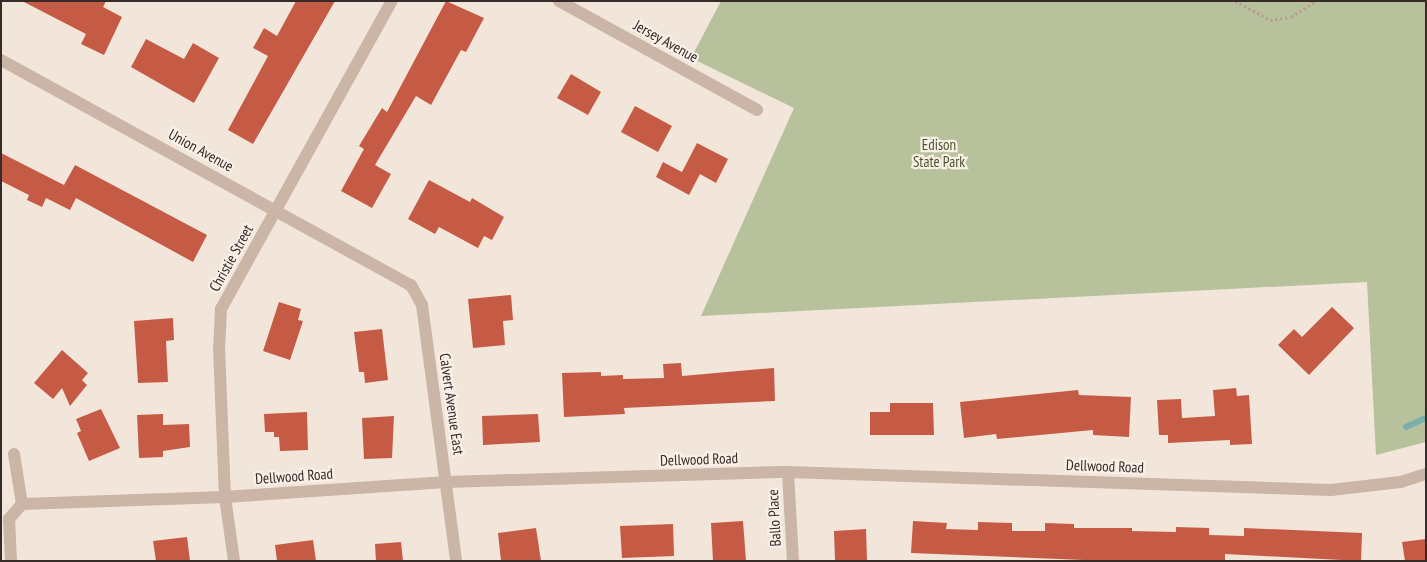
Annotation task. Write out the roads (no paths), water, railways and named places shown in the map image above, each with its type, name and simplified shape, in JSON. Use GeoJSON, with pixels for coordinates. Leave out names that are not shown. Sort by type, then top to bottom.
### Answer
{"type":"FeatureCollection","features":[{"type":"Feature","properties":{"kind":"street","name":"Christie Street"},"geometry":{"type":"LineString","coordinates":[[234,561],[225,497],[219,320],[221,309],[392,1]]}},
{"type":"Feature","properties":{"kind":"street","name":"Jersey Avenue"},"geometry":{"type":"LineString","coordinates":[[560,1],[757,110]]}},
{"type":"Feature","properties":{"kind":"street","name":"Union Avenue"},"geometry":{"type":"LineString","coordinates":[[1,60],[385,269]]}},
{"type":"Feature","properties":{"kind":"street","name":"Calvert Avenue East"},"geometry":{"type":"LineString","coordinates":[[385,269],[411,285],[422,304],[456,561]]}},
{"type":"Feature","properties":{"kind":"street"},"geometry":{"type":"LineString","coordinates":[[11,561],[9,519],[22,504],[14,454]]}},
{"type":"Feature","properties":{"kind":"street","name":"Dellwood Road"},"geometry":{"type":"LineString","coordinates":[[22,504],[225,497],[446,482],[788,472],[1330,490],[1401,482],[1426,474]]}},
{"type":"Feature","properties":{"kind":"street","name":"Ballo Place"},"geometry":{"type":"LineString","coordinates":[[788,472],[793,561]]}},
{"type":"Feature","properties":{"kind":"waterway"},"geometry":{"type":"LineString","coordinates":[[1406,427],[1426,418]]}},
{"type":"Feature","properties":{"kind":"park label","name":"Edison State Park"},"geometry":{"type":"Point","coordinates":[939,152]}}]}
